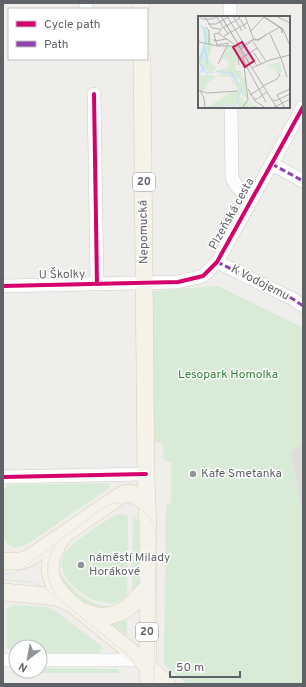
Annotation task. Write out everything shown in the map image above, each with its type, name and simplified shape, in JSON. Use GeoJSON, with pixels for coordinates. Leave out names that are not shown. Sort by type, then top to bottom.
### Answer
{"type":"FeatureCollection","features":[{"type":"Feature","properties":{"kind":"main road","name":"Nepomucká"},"geometry":{"type":"LineString","coordinates":[[142,60],[146,476]]}},
{"type":"Feature","properties":{"kind":"main road"},"geometry":{"type":"LineString","coordinates":[[3,561],[24,560],[120,495],[134,492],[143,484],[146,476]]}},
{"type":"Feature","properties":{"kind":"main road","name":"20"},"geometry":{"type":"LineString","coordinates":[[146,476],[148,587],[145,663],[148,684]]}},
{"type":"Feature","properties":{"kind":"main road"},"geometry":{"type":"LineString","coordinates":[[127,493],[137,495],[147,505]]}},
{"type":"Feature","properties":{"kind":"main road"},"geometry":{"type":"LineString","coordinates":[[68,530],[58,543],[51,561],[51,579],[55,588],[145,663],[167,684]]}},
{"type":"Feature","properties":{"kind":"main road"},"geometry":{"type":"LineString","coordinates":[[3,592],[57,597],[96,616],[107,616],[119,613],[133,603],[140,593],[148,587]]}},
{"type":"Feature","properties":{"kind":"street"},"geometry":{"type":"LineString","coordinates":[[230,3],[230,16]]}},
{"type":"Feature","properties":{"kind":"street"},"geometry":{"type":"LineString","coordinates":[[94,94],[97,284]]}},
{"type":"Feature","properties":{"kind":"street","name":"Plzeňská cesta"},"geometry":{"type":"LineString","coordinates":[[145,283],[178,282],[203,276],[217,262],[303,107]]}},
{"type":"Feature","properties":{"kind":"street"},"geometry":{"type":"LineString","coordinates":[[231,108],[232,177],[235,185],[241,192],[252,198]]}},
{"type":"Feature","properties":{"kind":"street"},"geometry":{"type":"LineString","coordinates":[[272,164],[303,181]]}},
{"type":"Feature","properties":{"kind":"street","name":"K Vodojemu"},"geometry":{"type":"LineString","coordinates":[[217,262],[292,299],[303,306]]}},
{"type":"Feature","properties":{"kind":"street","name":"U Školky"},"geometry":{"type":"LineString","coordinates":[[3,286],[145,283]]}},
{"type":"Feature","properties":{"kind":"street"},"geometry":{"type":"LineString","coordinates":[[3,477],[146,476]]}},
{"type":"Feature","properties":{"kind":"street"},"geometry":{"type":"LineString","coordinates":[[48,660],[145,663]]}},
{"type":"Feature","properties":{"kind":"shaded area"},"geometry":{"type":"Polygon","coordinates":[[[303,444],[303,515],[290,451],[303,444]]]}},
{"type":"Feature","properties":{"kind":"green space","name":"Lesopark Homolka"},"geometry":{"type":"Polygon","coordinates":[[[218,286],[303,328],[303,444],[290,451],[303,515],[303,684],[187,684],[166,667],[164,663],[166,506],[171,502],[171,462],[165,461],[163,458],[163,443],[154,442],[153,291],[218,286]]]}},
{"type":"Feature","properties":{"kind":"green space"},"geometry":{"type":"Polygon","coordinates":[[[107,483],[110,485],[109,488],[26,545],[15,548],[7,544],[4,537],[4,491],[7,485],[107,483]]]}},
{"type":"Feature","properties":{"kind":"green space"},"geometry":{"type":"Polygon","coordinates":[[[121,514],[127,515],[128,519],[127,595],[118,602],[108,603],[98,601],[87,596],[69,581],[63,571],[62,562],[65,553],[80,539],[113,516],[121,514]]]}},
{"type":"Feature","properties":{"kind":"green space"},"geometry":{"type":"Polygon","coordinates":[[[133,515],[140,523],[140,588],[132,600],[133,515]]]}},
{"type":"Feature","properties":{"kind":"green space"},"geometry":{"type":"Polygon","coordinates":[[[59,573],[74,590],[91,602],[103,606],[117,605],[109,610],[78,599],[67,588],[59,573]]]}},
{"type":"Feature","properties":{"kind":"green space"},"geometry":{"type":"Polygon","coordinates":[[[13,605],[45,607],[54,610],[102,648],[97,654],[48,653],[48,639],[8,639],[8,647],[7,611],[9,607],[13,605]]]}},
{"type":"Feature","properties":{"kind":"green space"},"geometry":{"type":"Polygon","coordinates":[[[126,620],[127,635],[111,624],[126,620]]]}},
{"type":"Feature","properties":{"kind":"green space"},"geometry":{"type":"Polygon","coordinates":[[[48,668],[119,669],[119,673],[48,673],[48,668]]]}},
{"type":"Feature","properties":{"kind":"tram line"},"geometry":{"type":"LineString","coordinates":[[3,575],[13,573],[23,568],[106,506],[115,503],[131,504],[145,513],[154,526],[156,535],[154,684]]}},
{"type":"Feature","properties":{"kind":"tram line"},"geometry":{"type":"LineString","coordinates":[[55,546],[49,558],[48,576],[52,588],[56,594]]}},
{"type":"Feature","properties":{"kind":"tram line"},"geometry":{"type":"LineString","coordinates":[[3,580],[32,582],[45,588],[129,656],[138,669],[141,684]]}},
{"type":"Feature","properties":{"kind":"marked path"},"geometry":{"type":"LineString","coordinates":[[272,164],[303,181]]}},
{"type":"Feature","properties":{"kind":"marked path"},"geometry":{"type":"LineString","coordinates":[[217,262],[293,299],[303,306]]}},
{"type":"Feature","properties":{"kind":"cycle path"},"geometry":{"type":"LineString","coordinates":[[94,94],[97,284]]}},
{"type":"Feature","properties":{"kind":"cycle path"},"geometry":{"type":"LineString","coordinates":[[3,286],[178,282],[203,276],[217,262],[303,107]]}},
{"type":"Feature","properties":{"kind":"cycle path"},"geometry":{"type":"LineString","coordinates":[[3,477],[146,474]]}},
{"type":"Feature","properties":{"kind":"place","name":"Kafe Smetanka"},"geometry":{"type":"Point","coordinates":[193,474]}},
{"type":"Feature","properties":{"kind":"place","name":"náměstí Milady Horákové"},"geometry":{"type":"Point","coordinates":[81,565]}}]}
